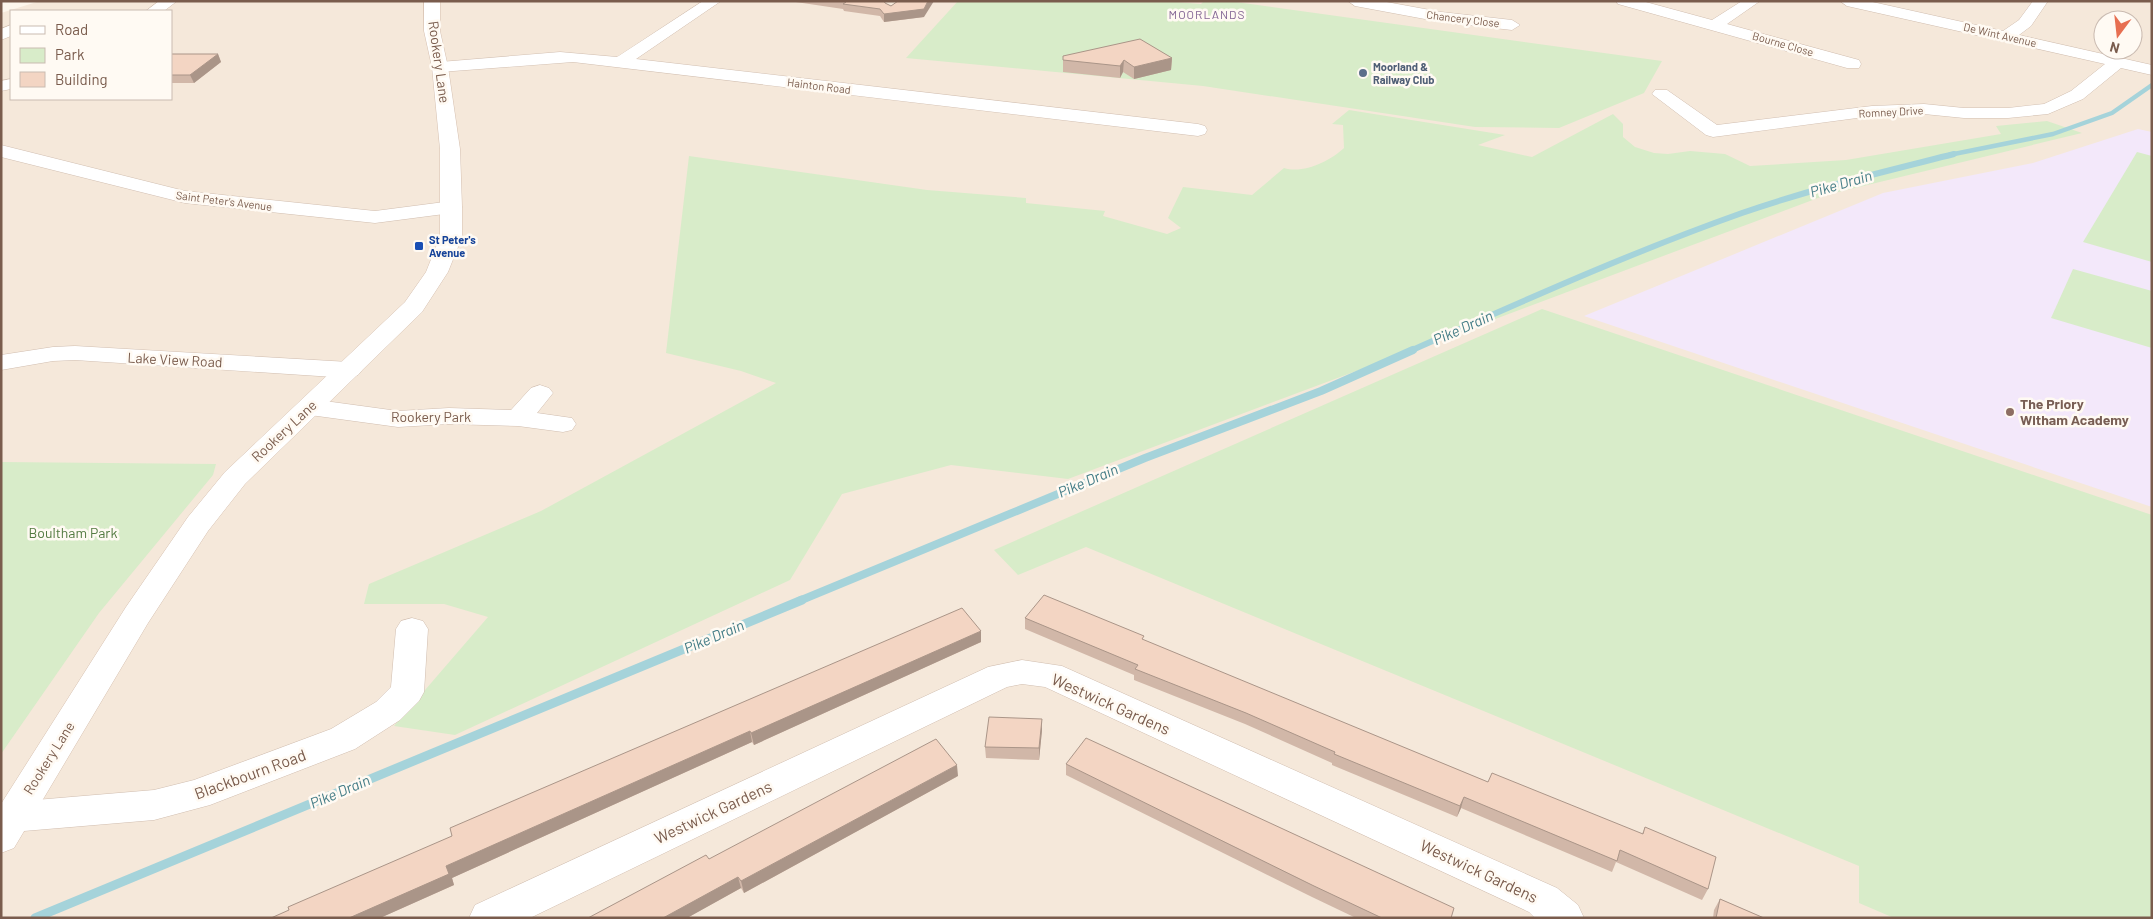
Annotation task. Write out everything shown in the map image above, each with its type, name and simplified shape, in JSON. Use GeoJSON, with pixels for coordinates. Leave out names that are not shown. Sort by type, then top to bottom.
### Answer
{"type":"FeatureCollection","features":[{"type":"Feature","properties":{"kind":"street"},"geometry":{"type":"LineString","coordinates":[[156,10],[170,1]]}},
{"type":"Feature","properties":{"kind":"street","name":"Rookery Lane"},"geometry":{"type":"LineString","coordinates":[[7,827],[137,615],[198,524],[235,478],[414,307],[427,288],[445,254],[451,237],[450,149],[440,67],[432,32],[432,1]]}},
{"type":"Feature","properties":{"kind":"street"},"geometry":{"type":"LineString","coordinates":[[619,63],[714,1]]}},
{"type":"Feature","properties":{"kind":"street","name":"Chancery Close"},"geometry":{"type":"LineString","coordinates":[[1355,1],[1441,17],[1512,24]]}},
{"type":"Feature","properties":{"kind":"street","name":"Bourne Close"},"geometry":{"type":"LineString","coordinates":[[1623,1],[1853,64]]}},
{"type":"Feature","properties":{"kind":"street"},"geometry":{"type":"LineString","coordinates":[[1714,25],[1753,1]]}},
{"type":"Feature","properties":{"kind":"street","name":"De Wint Avenue"},"geometry":{"type":"LineString","coordinates":[[1848,1],[2152,70]]}},
{"type":"Feature","properties":{"kind":"street"},"geometry":{"type":"LineString","coordinates":[[2006,36],[2025,23],[2041,1]]}},
{"type":"Feature","properties":{"kind":"street","name":"Hainton Road"},"geometry":{"type":"LineString","coordinates":[[440,67],[560,56],[1198,130]]}},
{"type":"Feature","properties":{"kind":"street","name":"Romney Drive"},"geometry":{"type":"LineString","coordinates":[[1661,94],[1713,131],[1872,111],[1924,109],[1964,113],[2008,112],[2048,109],[2077,95],[2126,64]]}},
{"type":"Feature","properties":{"kind":"street","name":"Saint Peter's Avenue"},"geometry":{"type":"LineString","coordinates":[[1,151],[185,197],[375,217],[452,207]]}},
{"type":"Feature","properties":{"kind":"street","name":"Lake View Road"},"geometry":{"type":"LineString","coordinates":[[1,363],[53,354],[75,353],[350,370]]}},
{"type":"Feature","properties":{"kind":"street"},"geometry":{"type":"LineString","coordinates":[[518,418],[540,393]]}},
{"type":"Feature","properties":{"kind":"street","name":"Rookery Park"},"geometry":{"type":"LineString","coordinates":[[310,407],[398,419],[449,416],[518,418],[563,424]]}},
{"type":"Feature","properties":{"kind":"street","name":"Blackbourn Road"},"geometry":{"type":"LineString","coordinates":[[7,827],[154,805],[196,794],[343,739],[388,711],[407,692],[412,628]]}},
{"type":"Feature","properties":{"kind":"street","name":"Westwick Gardens"},"geometry":{"type":"LineString","coordinates":[[489,918],[1000,676],[1022,672],[1050,675],[1543,900],[1564,918]]}},
{"type":"Feature","properties":{"kind":"shaded area"},"geometry":{"type":"Polygon","coordinates":[[[40,1],[2152,1],[2152,918],[1,918],[1,13],[10,10],[10,100],[172,100],[172,10],[11,10],[40,1]]]}},
{"type":"Feature","properties":{"kind":"shaded area","name":"The Priory Witham Academy"},"geometry":{"type":"Polygon","coordinates":[[[2138,129],[2152,132],[2152,507],[1584,316],[1883,193],[2033,163],[2138,129]]]}},
{"type":"Feature","properties":{"kind":"green space","name":"Moorland & Railway Club"},"geometry":{"type":"Polygon","coordinates":[[[958,1],[1164,1],[1201,4],[1204,1],[1229,1],[1662,61],[1644,93],[1559,128],[1475,127],[1203,86],[906,58],[958,1]]]}},
{"type":"Feature","properties":{"kind":"green space"},"geometry":{"type":"Polygon","coordinates":[[[1349,110],[1505,135],[1478,145],[1532,157],[1613,114],[1623,124],[1623,137],[1635,147],[1654,153],[1668,154],[1690,151],[1725,154],[1750,166],[1846,160],[2001,134],[1996,126],[2047,121],[2082,133],[1826,195],[1068,479],[951,465],[842,494],[790,580],[455,735],[394,726],[488,617],[444,604],[364,604],[369,584],[541,511],[776,383],[741,371],[666,353],[689,156],[927,190],[1026,198],[1026,203],[1105,211],[1103,216],[1167,234],[1181,228],[1168,218],[1183,187],[1252,195],[1284,168],[1308,168],[1324,162],[1344,148],[1343,125],[1332,124],[1349,110]]]}},
{"type":"Feature","properties":{"kind":"green space"},"geometry":{"type":"Polygon","coordinates":[[[2137,152],[2152,156],[2152,262],[2083,242],[2137,152]]]}},
{"type":"Feature","properties":{"kind":"green space"},"geometry":{"type":"Polygon","coordinates":[[[2073,269],[2152,291],[2152,348],[2051,318],[2073,269]]]}},
{"type":"Feature","properties":{"kind":"green space"},"geometry":{"type":"Polygon","coordinates":[[[1542,309],[2152,515],[2152,918],[1894,918],[1859,903],[1859,866],[1086,547],[1018,575],[994,550],[1542,309]]]}},
{"type":"Feature","properties":{"kind":"green space","name":"Boultham Park"},"geometry":{"type":"Polygon","coordinates":[[[1,462],[216,464],[213,475],[99,613],[1,754],[1,462]]]}},
{"type":"Feature","properties":{"kind":"building"},"geometry":{"type":"Polygon","coordinates":[[[844,1],[884,1],[891,6],[898,1],[928,1],[924,9],[884,14],[880,9],[843,4],[846,2],[844,1]]]}},
{"type":"Feature","properties":{"kind":"building"},"geometry":{"type":"Polygon","coordinates":[[[1140,39],[1172,58],[1134,67],[1124,60],[1120,66],[1063,60],[1063,56],[1140,39]]]}},
{"type":"Feature","properties":{"kind":"building"},"geometry":{"type":"Polygon","coordinates":[[[172,54],[218,54],[190,75],[172,75],[172,54]]]}},
{"type":"Feature","properties":{"kind":"building"},"geometry":{"type":"Polygon","coordinates":[[[1044,595],[1144,636],[1142,639],[1488,782],[1492,773],[1643,834],[1645,827],[1716,857],[1708,889],[1620,850],[1617,861],[1464,797],[1460,806],[1334,754],[1335,752],[1246,713],[1135,669],[1138,665],[1025,618],[1044,595]]]}},
{"type":"Feature","properties":{"kind":"building"},"geometry":{"type":"Polygon","coordinates":[[[962,608],[981,631],[446,866],[449,874],[349,918],[271,918],[289,910],[288,907],[452,836],[450,828],[962,608]]]}},
{"type":"Feature","properties":{"kind":"building"},"geometry":{"type":"Polygon","coordinates":[[[989,717],[1042,719],[1039,748],[985,747],[989,717]]]}},
{"type":"Feature","properties":{"kind":"building"},"geometry":{"type":"Polygon","coordinates":[[[1086,738],[1454,908],[1451,918],[1382,918],[1066,764],[1086,738]]]}},
{"type":"Feature","properties":{"kind":"building"},"geometry":{"type":"Polygon","coordinates":[[[936,739],[957,765],[741,881],[738,877],[663,918],[588,918],[706,855],[709,859],[936,739]]]}},
{"type":"Feature","properties":{"kind":"building"},"geometry":{"type":"Polygon","coordinates":[[[1720,899],[1764,918],[1716,918],[1720,899]]]}},
{"type":"Feature","properties":{"kind":"waterway","name":"Pike Drain"},"geometry":{"type":"LineString","coordinates":[[1949,155],[2053,134],[2112,113],[2152,85]]}},
{"type":"Feature","properties":{"kind":"waterway","name":"Pike Drain"},"geometry":{"type":"LineString","coordinates":[[1410,351],[1533,297],[1700,228],[1768,204],[1954,154]]}},
{"type":"Feature","properties":{"kind":"waterway","name":"Pike Drain"},"geometry":{"type":"LineString","coordinates":[[799,601],[1145,458],[1321,391],[1413,350]]}},
{"type":"Feature","properties":{"kind":"waterway","name":"Pike Drain"},"geometry":{"type":"LineString","coordinates":[[35,918],[802,600]]}},
{"type":"Feature","properties":{"kind":"place","name":"Moorland & Railway Club"},"geometry":{"type":"Point","coordinates":[1363,73]}},
{"type":"Feature","properties":{"kind":"place","name":"St Peter's Avenue"},"geometry":{"type":"Point","coordinates":[419,246]}},
{"type":"Feature","properties":{"kind":"place","name":"The Priory Witham Academy"},"geometry":{"type":"Point","coordinates":[2010,412]}},
{"type":"Feature","properties":{"kind":"district","name":"MOORLANDS"},"geometry":{"type":"Point","coordinates":[1207,15]}}]}
